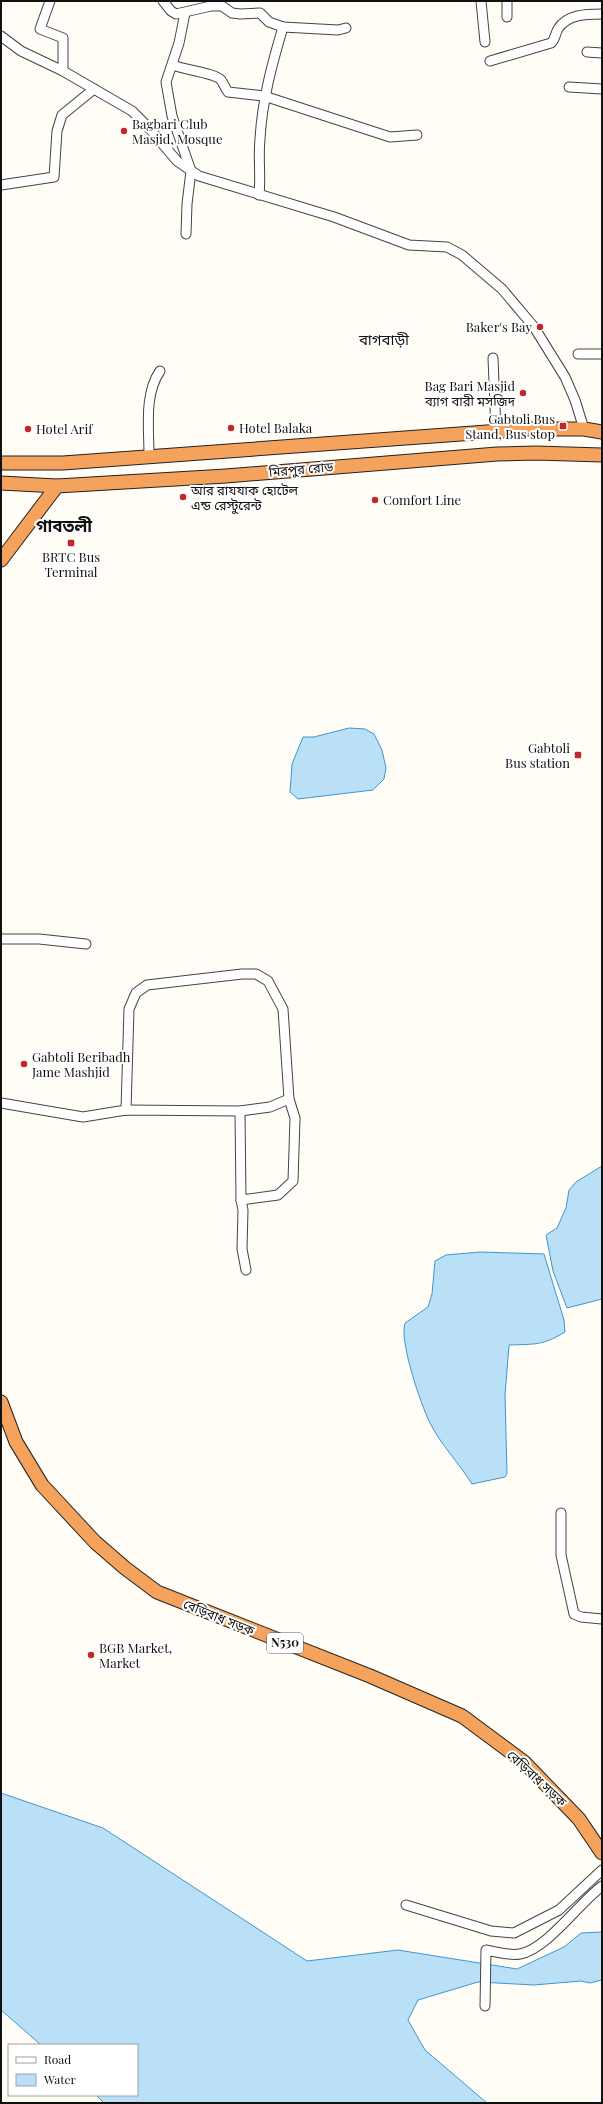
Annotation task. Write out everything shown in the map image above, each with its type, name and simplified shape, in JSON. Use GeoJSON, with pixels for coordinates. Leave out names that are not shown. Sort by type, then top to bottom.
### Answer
{"type":"FeatureCollection","features":[{"type":"Feature","properties":{"kind":"highway","name":"মিরপুর রোড"},"geometry":{"type":"LineString","coordinates":[[1,463],[63,463],[496,431],[584,430],[602,432]]}},
{"type":"Feature","properties":{"kind":"highway","name":"মিরপুর রোড"},"geometry":{"type":"LineString","coordinates":[[1,483],[57,486],[226,476],[497,454],[536,453],[602,455]]}},
{"type":"Feature","properties":{"kind":"highway"},"geometry":{"type":"LineString","coordinates":[[1,560],[57,486]]}},
{"type":"Feature","properties":{"kind":"highway","name":"বেড়িবাধ সড়ক"},"geometry":{"type":"LineString","coordinates":[[1,1402],[16,1442],[42,1485],[95,1542],[125,1568],[157,1592],[370,1676],[462,1716],[524,1762],[579,1819],[602,1853]]}},
{"type":"Feature","properties":{"kind":"street"},"geometry":{"type":"LineString","coordinates":[[50,1],[40,29],[63,38],[63,71]]}},
{"type":"Feature","properties":{"kind":"street"},"geometry":{"type":"LineString","coordinates":[[163,1],[171,11],[176,14],[185,14],[203,7],[223,4],[232,12],[260,13],[269,22],[282,27],[338,30],[346,28]]}},
{"type":"Feature","properties":{"kind":"street"},"geometry":{"type":"LineString","coordinates":[[481,1],[485,42]]}},
{"type":"Feature","properties":{"kind":"street"},"geometry":{"type":"LineString","coordinates":[[507,1],[507,17]]}},
{"type":"Feature","properties":{"kind":"street"},"geometry":{"type":"LineString","coordinates":[[185,14],[173,65],[166,82],[169,104],[191,171],[187,204],[186,234]]}},
{"type":"Feature","properties":{"kind":"street"},"geometry":{"type":"LineString","coordinates":[[490,61],[550,43],[553,41],[559,27],[577,15],[602,14]]}},
{"type":"Feature","properties":{"kind":"street"},"geometry":{"type":"LineString","coordinates":[[259,195],[261,174],[260,140],[264,96],[282,27]]}},
{"type":"Feature","properties":{"kind":"street"},"geometry":{"type":"LineString","coordinates":[[1,36],[21,51],[63,71],[132,112],[150,129],[176,161],[210,181],[360,226],[409,245],[447,247],[462,255],[502,288],[534,327],[565,377],[575,400],[584,430]]}},
{"type":"Feature","properties":{"kind":"street"},"geometry":{"type":"LineString","coordinates":[[587,52],[602,52]]}},
{"type":"Feature","properties":{"kind":"street"},"geometry":{"type":"LineString","coordinates":[[173,65],[187,71],[209,73],[220,79],[228,92],[264,96],[390,137],[417,136]]}},
{"type":"Feature","properties":{"kind":"street"},"geometry":{"type":"LineString","coordinates":[[569,87],[602,89]]}},
{"type":"Feature","properties":{"kind":"street"},"geometry":{"type":"LineString","coordinates":[[1,185],[54,176],[57,131],[62,115],[94,89]]}},
{"type":"Feature","properties":{"kind":"street"},"geometry":{"type":"LineString","coordinates":[[578,354],[602,354]]}},
{"type":"Feature","properties":{"kind":"street"},"geometry":{"type":"LineString","coordinates":[[494,358],[496,431]]}},
{"type":"Feature","properties":{"kind":"street"},"geometry":{"type":"LineString","coordinates":[[149,456],[149,404],[152,386],[160,371]]}},
{"type":"Feature","properties":{"kind":"street"},"geometry":{"type":"LineString","coordinates":[[1,939],[39,939],[86,944]]}},
{"type":"Feature","properties":{"kind":"street"},"geometry":{"type":"LineString","coordinates":[[126,1110],[129,1009],[136,993],[148,985],[242,974],[256,974],[268,981],[283,1009],[289,1099],[295,1118],[293,1181],[278,1194],[241,1200]]}},
{"type":"Feature","properties":{"kind":"street"},"geometry":{"type":"LineString","coordinates":[[1,1103],[83,1117],[126,1110],[240,1111],[270,1107],[289,1099]]}},
{"type":"Feature","properties":{"kind":"street"},"geometry":{"type":"LineString","coordinates":[[240,1111],[241,1200],[244,1210],[242,1250],[246,1270]]}},
{"type":"Feature","properties":{"kind":"street"},"geometry":{"type":"LineString","coordinates":[[561,1513],[561,1555],[574,1614],[577,1616],[602,1619]]}},
{"type":"Feature","properties":{"kind":"street"},"geometry":{"type":"LineString","coordinates":[[406,1905],[490,1931],[514,1933],[559,1910],[602,1870]]}},
{"type":"Feature","properties":{"kind":"street"},"geometry":{"type":"LineString","coordinates":[[485,2006],[486,1950],[520,1954],[533,1948],[546,1940],[578,1906],[602,1886]]}},
{"type":"Feature","properties":{"kind":"water"},"geometry":{"type":"Polygon","coordinates":[[[349,728],[365,729],[374,734],[382,750],[386,768],[384,779],[373,790],[298,799],[290,792],[292,764],[303,737],[314,737],[349,728]]]}},
{"type":"Feature","properties":{"kind":"water"},"geometry":{"type":"Polygon","coordinates":[[[602,1166],[602,1299],[567,1308],[553,1271],[546,1235],[557,1228],[566,1208],[569,1190],[576,1182],[602,1166]]]}},
{"type":"Feature","properties":{"kind":"water"},"geometry":{"type":"Polygon","coordinates":[[[480,1252],[544,1254],[564,1320],[565,1332],[544,1342],[509,1345],[505,1395],[507,1474],[505,1477],[472,1484],[439,1439],[430,1423],[412,1373],[405,1344],[404,1332],[405,1323],[428,1307],[432,1294],[435,1261],[446,1255],[480,1252]]]}},
{"type":"Feature","properties":{"kind":"water"},"geometry":{"type":"Polygon","coordinates":[[[1,1793],[103,1828],[307,1961],[398,1950],[517,1969],[564,1947],[581,1933],[602,1932],[602,1980],[590,1983],[581,1981],[534,1985],[478,1982],[418,2000],[408,2020],[425,2050],[487,2103],[104,2103],[97,2096],[138,2096],[138,2044],[40,2044],[1,2010],[1,1793]]]}},
{"type":"Feature","properties":{"kind":"place","name":"Bagbari Club Masjid, Mosque"},"geometry":{"type":"Point","coordinates":[124,131]}},
{"type":"Feature","properties":{"kind":"place","name":"Baker's Bay"},"geometry":{"type":"Point","coordinates":[540,327]}},
{"type":"Feature","properties":{"kind":"place","name":"Bag Bari Masjid ব্যাগ বারী মসজিদ"},"geometry":{"type":"Point","coordinates":[523,393]}},
{"type":"Feature","properties":{"kind":"place","name":"Gabtoli Bus Stand, Bus stop"},"geometry":{"type":"Point","coordinates":[563,426]}},
{"type":"Feature","properties":{"kind":"place","name":"Hotel Balaka"},"geometry":{"type":"Point","coordinates":[231,428]}},
{"type":"Feature","properties":{"kind":"place","name":"Hotel Arif"},"geometry":{"type":"Point","coordinates":[28,429]}},
{"type":"Feature","properties":{"kind":"place","name":"আর রাযযাক হোটেল এন্ড রেস্টুরেন্ট"},"geometry":{"type":"Point","coordinates":[183,497]}},
{"type":"Feature","properties":{"kind":"place","name":"Comfort Line"},"geometry":{"type":"Point","coordinates":[375,500]}},
{"type":"Feature","properties":{"kind":"place","name":"BRTC Bus Terminal"},"geometry":{"type":"Point","coordinates":[71,543]}},
{"type":"Feature","properties":{"kind":"place","name":"Gabtoli Bus station"},"geometry":{"type":"Point","coordinates":[578,755]}},
{"type":"Feature","properties":{"kind":"place","name":"Gabtoli Beribadh Jame Mashjid"},"geometry":{"type":"Point","coordinates":[24,1064]}},
{"type":"Feature","properties":{"kind":"place","name":"BGB Market, Market"},"geometry":{"type":"Point","coordinates":[91,1655]}},
{"type":"Feature","properties":{"kind":"district","name":"বাগবাড়ী"},"geometry":{"type":"Point","coordinates":[384,340]}},
{"type":"Feature","properties":{"kind":"district","name":"গাবতলী"},"geometry":{"type":"Point","coordinates":[64,526]}}]}
